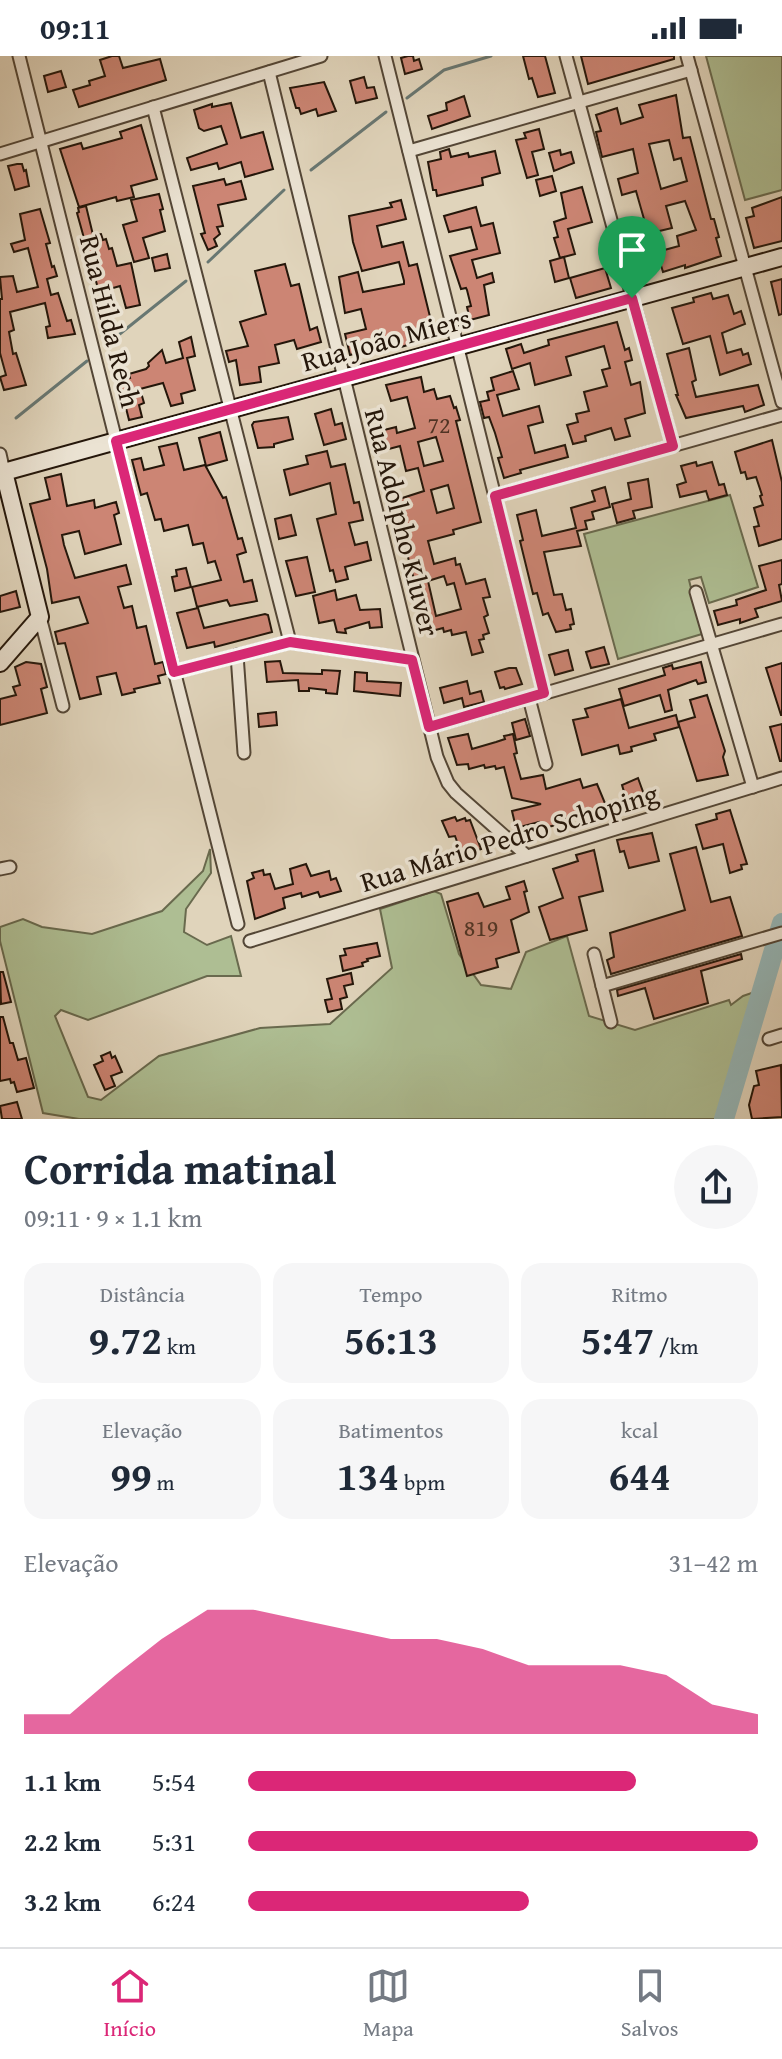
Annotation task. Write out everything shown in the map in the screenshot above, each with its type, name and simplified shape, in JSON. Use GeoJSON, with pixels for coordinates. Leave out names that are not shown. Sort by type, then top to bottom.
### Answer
{"type":"FeatureCollection","features":[{"type":"Feature","properties":{"kind":"street","name":"Rua Hilda Rech"},"geometry":{"type":"LineString","coordinates":[[19,56],[238,924]]}},
{"type":"Feature","properties":{"kind":"street"},"geometry":{"type":"LineString","coordinates":[[0,154],[321,56]]}},
{"type":"Feature","properties":{"kind":"street"},"geometry":{"type":"LineString","coordinates":[[385,56],[544,693]]}},
{"type":"Feature","properties":{"kind":"street"},"geometry":{"type":"LineString","coordinates":[[566,56],[673,446]]}},
{"type":"Feature","properties":{"kind":"street"},"geometry":{"type":"LineString","coordinates":[[687,56],[782,402]]}},
{"type":"Feature","properties":{"kind":"street"},"geometry":{"type":"LineString","coordinates":[[409,151],[691,70]]}},
{"type":"Feature","properties":{"kind":"street","name":"Rua Adolpho Kluver"},"geometry":{"type":"LineString","coordinates":[[269,72],[412,660],[443,772],[456,793],[527,856]]}},
{"type":"Feature","properties":{"kind":"street"},"geometry":{"type":"LineString","coordinates":[[153,107],[290,642]]}},
{"type":"Feature","properties":{"kind":"street","name":"Rua João Miers"},"geometry":{"type":"LineString","coordinates":[[4,472],[782,257]]}},
{"type":"Feature","properties":{"kind":"street"},"geometry":{"type":"LineString","coordinates":[[495,496],[782,415]]}},
{"type":"Feature","properties":{"kind":"street"},"geometry":{"type":"LineString","coordinates":[[0,454],[63,706]]}},
{"type":"Feature","properties":{"kind":"street"},"geometry":{"type":"LineString","coordinates":[[696,592],[753,787]]}},
{"type":"Feature","properties":{"kind":"street"},"geometry":{"type":"LineString","coordinates":[[0,663],[40,617]]}},
{"type":"Feature","properties":{"kind":"street"},"geometry":{"type":"LineString","coordinates":[[429,727],[782,624]]}},
{"type":"Feature","properties":{"kind":"street"},"geometry":{"type":"LineString","coordinates":[[174,672],[290,642],[412,660]]}},
{"type":"Feature","properties":{"kind":"street"},"geometry":{"type":"LineString","coordinates":[[237,655],[244,753]]}},
{"type":"Feature","properties":{"kind":"street"},"geometry":{"type":"LineString","coordinates":[[529,698],[546,764]]}},
{"type":"Feature","properties":{"kind":"street","name":"Rua Mário Pedro Schoping"},"geometry":{"type":"LineString","coordinates":[[250,941],[782,778]]}},
{"type":"Feature","properties":{"kind":"street"},"geometry":{"type":"LineString","coordinates":[[602,986],[782,933]]}},
{"type":"Feature","properties":{"kind":"street"},"geometry":{"type":"LineString","coordinates":[[594,954],[611,1022]]}},
{"type":"Feature","properties":{"kind":"street"},"geometry":{"type":"LineString","coordinates":[[769,1039],[782,1035]]}},
{"type":"Feature","properties":{"kind":"green space"},"geometry":{"type":"Polygon","coordinates":[[[706,56],[782,56],[782,190],[745,200],[706,56]]]}},
{"type":"Feature","properties":{"kind":"green space"},"geometry":{"type":"Polygon","coordinates":[[[730,495],[758,587],[709,603],[701,577],[689,580],[702,634],[618,659],[584,534],[730,495]]]}},
{"type":"Feature","properties":{"kind":"green space"},"geometry":{"type":"Polygon","coordinates":[[[210,849],[211,873],[186,909],[184,932],[207,945],[231,936],[241,976],[207,976],[88,1020],[61,1010],[55,1016],[88,1097],[101,1100],[159,1056],[260,1028],[330,1024],[392,968],[380,909],[434,891],[441,894],[459,954],[481,985],[511,989],[526,952],[567,936],[589,1016],[635,1030],[729,1000],[731,1005],[743,996],[769,987],[727,1119],[79,1119],[43,1113],[0,941],[0,927],[23,919],[42,927],[92,934],[162,911],[203,871],[210,849]]]}},
{"type":"Feature","properties":{"kind":"building"},"geometry":{"type":"Polygon","coordinates":[[[119,56],[123,68],[160,59],[166,80],[79,107],[73,90],[105,76],[100,60],[119,56]]]}},
{"type":"Feature","properties":{"kind":"building"},"geometry":{"type":"Polygon","coordinates":[[[413,56],[414,61],[419,59],[422,69],[405,74],[401,58],[413,56]]]}},
{"type":"Feature","properties":{"kind":"building"},"geometry":{"type":"Polygon","coordinates":[[[523,56],[545,56],[555,93],[538,97],[523,56]]]}},
{"type":"Feature","properties":{"kind":"building"},"geometry":{"type":"Polygon","coordinates":[[[581,56],[674,56],[674,59],[588,84],[581,56]]]}},
{"type":"Feature","properties":{"kind":"building"},"geometry":{"type":"Polygon","coordinates":[[[61,71],[66,87],[48,92],[44,76],[61,71]]]}},
{"type":"Feature","properties":{"kind":"building"},"geometry":{"type":"Polygon","coordinates":[[[364,77],[367,88],[374,87],[377,98],[356,103],[350,81],[364,77]]]}},
{"type":"Feature","properties":{"kind":"building"},"geometry":{"type":"Polygon","coordinates":[[[324,82],[336,111],[318,116],[316,109],[301,114],[290,88],[324,82]]]}},
{"type":"Feature","properties":{"kind":"building"},"geometry":{"type":"Polygon","coordinates":[[[676,95],[683,138],[690,137],[711,219],[714,219],[719,237],[716,238],[721,256],[663,272],[657,252],[679,246],[677,236],[696,230],[685,201],[666,206],[672,228],[651,233],[656,250],[636,256],[626,224],[644,219],[636,191],[622,195],[618,179],[638,173],[633,149],[602,157],[596,132],[601,131],[596,115],[617,108],[621,124],[643,117],[639,105],[676,95]],[[669,140],[649,144],[661,189],[687,181],[681,158],[674,160],[669,140]]]}},
{"type":"Feature","properties":{"kind":"building"},"geometry":{"type":"Polygon","coordinates":[[[464,96],[470,116],[432,129],[428,116],[447,110],[446,103],[464,96]]]}},
{"type":"Feature","properties":{"kind":"building"},"geometry":{"type":"Polygon","coordinates":[[[231,103],[241,138],[263,132],[273,169],[245,177],[241,162],[219,169],[217,163],[191,170],[187,158],[227,144],[221,126],[204,131],[199,128],[194,110],[212,104],[212,107],[231,103]]]}},
{"type":"Feature","properties":{"kind":"building"},"geometry":{"type":"Polygon","coordinates":[[[141,125],[157,179],[131,186],[134,197],[117,201],[116,197],[79,207],[60,149],[81,143],[83,149],[122,138],[120,132],[141,125]]]}},
{"type":"Feature","properties":{"kind":"building"},"geometry":{"type":"Polygon","coordinates":[[[539,129],[544,149],[532,152],[538,175],[527,178],[516,140],[526,138],[524,133],[539,129]]]}},
{"type":"Feature","properties":{"kind":"building"},"geometry":{"type":"Polygon","coordinates":[[[449,149],[451,157],[468,153],[469,157],[495,151],[500,173],[482,178],[483,185],[437,196],[428,162],[441,159],[440,152],[449,149]]]}},
{"type":"Feature","properties":{"kind":"building"},"geometry":{"type":"Polygon","coordinates":[[[560,150],[561,155],[571,152],[574,163],[554,171],[549,153],[560,150]]]}},
{"type":"Feature","properties":{"kind":"building"},"geometry":{"type":"Polygon","coordinates":[[[22,164],[26,170],[29,186],[15,190],[8,166],[22,164]]]}},
{"type":"Feature","properties":{"kind":"building"},"geometry":{"type":"Polygon","coordinates":[[[552,176],[556,191],[540,196],[536,180],[552,176]]]}},
{"type":"Feature","properties":{"kind":"building"},"geometry":{"type":"Polygon","coordinates":[[[224,179],[226,185],[241,181],[246,199],[218,205],[223,226],[217,227],[220,234],[214,239],[217,246],[208,250],[201,234],[205,233],[193,186],[224,179]]]}},
{"type":"Feature","properties":{"kind":"building"},"geometry":{"type":"Polygon","coordinates":[[[582,187],[592,222],[568,229],[575,254],[560,258],[554,238],[558,237],[554,222],[566,218],[561,193],[582,187]]]}},
{"type":"Feature","properties":{"kind":"building"},"geometry":{"type":"Polygon","coordinates":[[[159,194],[165,231],[143,238],[149,258],[134,262],[123,225],[137,221],[131,200],[159,194]]]}},
{"type":"Feature","properties":{"kind":"building"},"geometry":{"type":"Polygon","coordinates":[[[782,197],[782,241],[754,248],[746,218],[754,216],[752,208],[782,197]]]}},
{"type":"Feature","properties":{"kind":"building"},"geometry":{"type":"Polygon","coordinates":[[[401,200],[406,219],[377,226],[382,247],[403,242],[409,266],[417,264],[435,337],[401,347],[399,342],[350,355],[345,334],[366,329],[361,309],[345,313],[339,277],[358,272],[363,292],[404,284],[404,281],[399,262],[362,271],[349,216],[392,207],[390,203],[401,200]]]}},
{"type":"Feature","properties":{"kind":"building"},"geometry":{"type":"Polygon","coordinates":[[[86,206],[93,235],[101,234],[103,240],[106,239],[117,266],[131,263],[140,305],[126,308],[120,286],[99,292],[77,213],[78,208],[86,206]]]}},
{"type":"Feature","properties":{"kind":"building"},"geometry":{"type":"Polygon","coordinates":[[[476,207],[481,226],[493,223],[500,253],[472,260],[477,278],[492,273],[494,282],[484,285],[489,315],[470,320],[467,290],[461,289],[450,256],[477,249],[471,227],[449,232],[444,216],[476,207]]]}},
{"type":"Feature","properties":{"kind":"building"},"geometry":{"type":"Polygon","coordinates":[[[40,209],[50,243],[46,244],[57,276],[47,279],[51,295],[58,293],[67,321],[71,320],[75,334],[48,338],[46,327],[50,326],[45,303],[10,312],[14,330],[9,332],[13,354],[16,353],[26,385],[4,390],[0,377],[6,375],[0,353],[0,277],[13,276],[17,292],[38,287],[28,248],[14,252],[11,244],[25,240],[20,214],[40,209]]]}},
{"type":"Feature","properties":{"kind":"building"},"geometry":{"type":"Polygon","coordinates":[[[167,254],[170,268],[155,271],[152,258],[167,254]]]}},
{"type":"Feature","properties":{"kind":"building"},"geometry":{"type":"Polygon","coordinates":[[[564,257],[569,278],[555,282],[550,261],[564,257]]]}},
{"type":"Feature","properties":{"kind":"building"},"geometry":{"type":"Polygon","coordinates":[[[285,264],[291,286],[299,284],[310,330],[317,327],[321,342],[297,349],[294,340],[275,345],[279,363],[259,367],[261,382],[240,385],[236,360],[229,362],[226,351],[248,346],[240,322],[266,314],[255,271],[285,264]]]}},
{"type":"Feature","properties":{"kind":"building"},"geometry":{"type":"Polygon","coordinates":[[[605,268],[611,288],[576,298],[570,278],[605,268]]]}},
{"type":"Feature","properties":{"kind":"building"},"geometry":{"type":"Polygon","coordinates":[[[782,279],[782,314],[779,315],[771,282],[782,279]]]}},
{"type":"Feature","properties":{"kind":"building"},"geometry":{"type":"Polygon","coordinates":[[[711,293],[713,299],[728,295],[734,314],[741,311],[745,324],[722,333],[727,353],[741,349],[743,355],[748,353],[751,364],[720,375],[710,336],[683,344],[672,308],[711,293]]]}},
{"type":"Feature","properties":{"kind":"building"},"geometry":{"type":"Polygon","coordinates":[[[617,322],[625,350],[629,348],[632,360],[625,362],[631,385],[640,382],[645,413],[625,419],[630,436],[615,440],[611,428],[585,436],[586,441],[573,444],[567,425],[578,422],[576,414],[589,411],[584,392],[607,386],[602,370],[610,368],[604,346],[566,357],[571,375],[535,385],[530,363],[512,369],[506,349],[521,344],[524,353],[549,345],[548,340],[617,322]]]}},
{"type":"Feature","properties":{"kind":"building"},"geometry":{"type":"Polygon","coordinates":[[[191,337],[195,356],[187,358],[195,390],[181,394],[183,403],[171,406],[163,383],[140,389],[144,403],[139,405],[142,417],[129,420],[119,380],[146,369],[162,350],[166,363],[183,358],[179,342],[191,337]]]}},
{"type":"Feature","properties":{"kind":"building"},"geometry":{"type":"Polygon","coordinates":[[[689,348],[696,380],[692,382],[696,397],[758,385],[764,405],[745,412],[743,406],[686,418],[676,395],[667,354],[689,348]]]}},
{"type":"Feature","properties":{"kind":"building"},"geometry":{"type":"Polygon","coordinates":[[[513,371],[519,389],[497,395],[503,416],[539,406],[543,422],[528,426],[535,453],[565,445],[568,457],[520,470],[521,473],[504,478],[495,433],[489,417],[484,418],[480,402],[489,400],[487,392],[494,390],[491,378],[513,371]]]}},
{"type":"Feature","properties":{"kind":"building"},"geometry":{"type":"Polygon","coordinates":[[[421,377],[424,392],[434,389],[437,399],[450,396],[456,407],[460,420],[456,421],[481,522],[428,541],[434,564],[455,558],[466,584],[485,579],[490,597],[483,598],[489,633],[479,640],[483,652],[472,655],[466,632],[452,635],[451,630],[444,632],[443,628],[428,632],[393,501],[424,491],[418,468],[406,471],[400,446],[385,450],[380,431],[396,427],[397,433],[415,428],[407,397],[391,401],[386,385],[421,377]],[[436,437],[418,442],[424,466],[443,461],[436,437]],[[448,485],[431,490],[437,513],[454,508],[448,485]],[[444,576],[428,581],[436,616],[461,609],[454,583],[447,585],[444,576]]]}},
{"type":"Feature","properties":{"kind":"building"},"geometry":{"type":"Polygon","coordinates":[[[331,409],[335,425],[342,423],[346,439],[324,445],[315,414],[331,409]]]}},
{"type":"Feature","properties":{"kind":"building"},"geometry":{"type":"Polygon","coordinates":[[[288,417],[293,439],[274,444],[274,447],[258,448],[252,425],[254,422],[288,417]]]}},
{"type":"Feature","properties":{"kind":"building"},"geometry":{"type":"Polygon","coordinates":[[[220,432],[227,460],[206,466],[199,438],[220,432]]]}},
{"type":"Feature","properties":{"kind":"building"},"geometry":{"type":"Polygon","coordinates":[[[772,440],[782,482],[782,539],[759,546],[754,527],[759,526],[754,508],[763,505],[762,495],[756,477],[747,479],[745,472],[741,473],[735,452],[772,440]]]}},
{"type":"Feature","properties":{"kind":"building"},"geometry":{"type":"Polygon","coordinates":[[[177,443],[184,470],[205,465],[223,498],[226,497],[238,539],[242,538],[246,552],[237,555],[244,582],[252,580],[257,601],[230,606],[227,600],[197,607],[192,587],[221,580],[215,561],[208,563],[203,543],[193,545],[188,525],[164,531],[161,519],[155,520],[147,493],[141,495],[132,460],[141,458],[144,470],[164,465],[159,447],[177,443]]]}},
{"type":"Feature","properties":{"kind":"building"},"geometry":{"type":"Polygon","coordinates":[[[327,451],[331,467],[345,464],[354,503],[359,502],[363,520],[349,523],[355,545],[367,542],[371,560],[345,567],[348,579],[336,582],[333,570],[330,571],[317,519],[336,514],[330,483],[290,495],[284,470],[308,464],[306,456],[327,451]]]}},
{"type":"Feature","properties":{"kind":"building"},"geometry":{"type":"Polygon","coordinates":[[[696,462],[697,466],[712,462],[719,485],[724,484],[727,495],[709,500],[706,491],[680,497],[677,485],[686,482],[681,466],[696,462]]]}},
{"type":"Feature","properties":{"kind":"building"},"geometry":{"type":"Polygon","coordinates":[[[61,474],[67,506],[94,500],[95,508],[116,502],[119,513],[114,515],[121,544],[85,554],[79,531],[62,535],[64,545],[75,578],[126,565],[131,584],[118,587],[124,608],[132,606],[137,628],[146,626],[155,664],[163,662],[166,674],[158,676],[160,683],[122,695],[116,673],[97,677],[101,694],[80,699],[65,643],[58,644],[55,632],[88,623],[79,597],[52,603],[47,569],[30,504],[50,499],[45,478],[61,474]]]}},
{"type":"Feature","properties":{"kind":"building"},"geometry":{"type":"Polygon","coordinates":[[[648,479],[652,507],[633,511],[635,518],[617,523],[612,504],[631,499],[628,483],[648,479]]]}},
{"type":"Feature","properties":{"kind":"building"},"geometry":{"type":"Polygon","coordinates":[[[605,487],[610,507],[592,512],[594,519],[585,521],[587,529],[577,531],[581,546],[544,552],[554,595],[562,594],[566,610],[571,609],[574,624],[570,625],[571,629],[556,632],[548,613],[543,615],[537,593],[533,594],[517,515],[536,510],[542,536],[576,528],[571,508],[595,501],[592,491],[605,487]]]}},
{"type":"Feature","properties":{"kind":"building"},"geometry":{"type":"Polygon","coordinates":[[[291,515],[296,535],[279,539],[275,519],[291,515]]]}},
{"type":"Feature","properties":{"kind":"building"},"geometry":{"type":"Polygon","coordinates":[[[307,557],[315,592],[296,596],[286,561],[307,557]]]}},
{"type":"Feature","properties":{"kind":"building"},"geometry":{"type":"Polygon","coordinates":[[[782,560],[782,584],[779,585],[782,601],[755,609],[758,617],[718,625],[714,611],[737,605],[736,600],[766,590],[759,566],[782,560]]]}},
{"type":"Feature","properties":{"kind":"building"},"geometry":{"type":"Polygon","coordinates":[[[186,568],[191,587],[175,591],[172,577],[177,576],[176,570],[186,568]]]}},
{"type":"Feature","properties":{"kind":"building"},"geometry":{"type":"Polygon","coordinates":[[[335,590],[337,600],[356,595],[360,610],[380,609],[382,627],[370,628],[369,622],[345,629],[346,633],[337,632],[334,620],[319,623],[313,596],[335,590]]]}},
{"type":"Feature","properties":{"kind":"building"},"geometry":{"type":"Polygon","coordinates":[[[16,591],[20,607],[0,612],[0,596],[16,591]]]}},
{"type":"Feature","properties":{"kind":"building"},"geometry":{"type":"Polygon","coordinates":[[[198,608],[204,628],[265,614],[268,615],[272,632],[215,647],[214,642],[187,648],[177,613],[198,608]]]}},
{"type":"Feature","properties":{"kind":"building"},"geometry":{"type":"Polygon","coordinates":[[[604,647],[609,664],[591,668],[586,652],[604,647]]]}},
{"type":"Feature","properties":{"kind":"building"},"geometry":{"type":"Polygon","coordinates":[[[568,650],[573,670],[555,675],[549,655],[568,650]]]}},
{"type":"Feature","properties":{"kind":"building"},"geometry":{"type":"Polygon","coordinates":[[[280,661],[283,673],[340,671],[337,694],[309,688],[309,691],[299,691],[298,680],[267,682],[265,662],[280,661]]]}},
{"type":"Feature","properties":{"kind":"building"},"geometry":{"type":"Polygon","coordinates":[[[26,662],[41,664],[47,687],[41,689],[47,713],[0,725],[0,699],[16,695],[13,687],[20,685],[15,667],[26,662]]]}},
{"type":"Feature","properties":{"kind":"building"},"geometry":{"type":"Polygon","coordinates":[[[701,662],[706,682],[698,684],[696,680],[668,690],[672,710],[665,712],[660,695],[624,706],[619,689],[665,675],[663,668],[672,665],[673,669],[701,662]]]}},
{"type":"Feature","properties":{"kind":"building"},"geometry":{"type":"Polygon","coordinates":[[[782,663],[782,715],[781,715],[766,668],[782,663]]]}},
{"type":"Feature","properties":{"kind":"building"},"geometry":{"type":"Polygon","coordinates":[[[516,668],[522,684],[500,688],[495,672],[516,668]]]}},
{"type":"Feature","properties":{"kind":"building"},"geometry":{"type":"Polygon","coordinates":[[[355,672],[367,673],[367,681],[401,683],[400,696],[354,691],[355,672]]]}},
{"type":"Feature","properties":{"kind":"building"},"geometry":{"type":"Polygon","coordinates":[[[467,681],[470,694],[481,691],[484,702],[464,707],[462,698],[444,703],[440,688],[467,681]]]}},
{"type":"Feature","properties":{"kind":"building"},"geometry":{"type":"Polygon","coordinates":[[[707,695],[725,751],[723,757],[728,775],[697,781],[678,722],[695,717],[690,700],[707,695]]]}},
{"type":"Feature","properties":{"kind":"building"},"geometry":{"type":"Polygon","coordinates":[[[621,699],[629,728],[676,715],[679,727],[654,734],[656,740],[631,747],[632,751],[629,752],[620,754],[618,745],[582,755],[573,720],[588,717],[585,709],[621,699]]]}},
{"type":"Feature","properties":{"kind":"building"},"geometry":{"type":"Polygon","coordinates":[[[276,712],[277,725],[259,727],[258,714],[276,712]]]}},
{"type":"Feature","properties":{"kind":"building"},"geometry":{"type":"Polygon","coordinates":[[[525,719],[530,736],[516,740],[512,723],[525,719]]]}},
{"type":"Feature","properties":{"kind":"building"},"geometry":{"type":"Polygon","coordinates":[[[782,724],[782,761],[780,761],[770,727],[782,724]]]}},
{"type":"Feature","properties":{"kind":"building"},"geometry":{"type":"Polygon","coordinates":[[[468,734],[472,749],[513,734],[517,753],[514,754],[521,779],[543,775],[546,789],[580,779],[583,788],[597,784],[607,808],[555,821],[556,825],[540,829],[539,822],[516,828],[512,811],[541,804],[512,798],[504,767],[485,768],[484,765],[469,769],[468,764],[457,765],[448,738],[468,734]]]}},
{"type":"Feature","properties":{"kind":"building"},"geometry":{"type":"Polygon","coordinates":[[[638,778],[646,800],[628,805],[622,785],[638,778]]]}},
{"type":"Feature","properties":{"kind":"building"},"geometry":{"type":"Polygon","coordinates":[[[730,810],[747,864],[730,873],[723,844],[703,849],[696,825],[717,819],[716,814],[730,810]]]}},
{"type":"Feature","properties":{"kind":"building"},"geometry":{"type":"Polygon","coordinates":[[[455,817],[457,821],[470,820],[481,849],[462,855],[455,836],[449,837],[442,821],[455,817]]]}},
{"type":"Feature","properties":{"kind":"building"},"geometry":{"type":"Polygon","coordinates":[[[652,833],[659,861],[629,868],[617,840],[652,833]]]}},
{"type":"Feature","properties":{"kind":"building"},"geometry":{"type":"Polygon","coordinates":[[[696,847],[711,902],[730,897],[742,936],[611,974],[607,960],[614,957],[610,933],[685,910],[670,854],[696,847]]]}},
{"type":"Feature","properties":{"kind":"building"},"geometry":{"type":"Polygon","coordinates":[[[594,850],[603,891],[579,897],[587,930],[550,940],[539,907],[563,898],[553,869],[578,861],[576,855],[594,850]]]}},
{"type":"Feature","properties":{"kind":"building"},"geometry":{"type":"Polygon","coordinates":[[[306,864],[311,876],[329,871],[331,880],[336,878],[341,891],[320,897],[318,892],[283,898],[285,908],[255,919],[247,881],[254,878],[252,873],[263,870],[264,875],[270,874],[275,889],[293,884],[290,869],[306,864]]]}},
{"type":"Feature","properties":{"kind":"building"},"geometry":{"type":"Polygon","coordinates":[[[524,881],[529,912],[511,920],[519,952],[496,959],[498,967],[467,976],[447,902],[478,893],[484,907],[510,899],[506,887],[524,881]]]}},
{"type":"Feature","properties":{"kind":"building"},"geometry":{"type":"Polygon","coordinates":[[[377,943],[380,956],[367,959],[363,966],[343,971],[340,956],[346,955],[344,949],[377,943]]]}},
{"type":"Feature","properties":{"kind":"building"},"geometry":{"type":"Polygon","coordinates":[[[741,954],[742,959],[701,971],[708,1003],[654,1019],[645,988],[618,996],[617,990],[741,954]]]}},
{"type":"Feature","properties":{"kind":"building"},"geometry":{"type":"Polygon","coordinates":[[[0,972],[3,972],[11,1002],[1,1004],[0,972]]]}},
{"type":"Feature","properties":{"kind":"building"},"geometry":{"type":"Polygon","coordinates":[[[351,973],[353,984],[344,986],[347,997],[340,999],[342,1009],[328,1012],[325,1000],[332,999],[327,979],[351,973]]]}},
{"type":"Feature","properties":{"kind":"building"},"geometry":{"type":"Polygon","coordinates":[[[0,1017],[3,1017],[18,1060],[26,1058],[34,1088],[17,1092],[10,1079],[0,1081],[0,1017]]]}},
{"type":"Feature","properties":{"kind":"building"},"geometry":{"type":"Polygon","coordinates":[[[110,1052],[122,1072],[111,1076],[115,1086],[105,1090],[94,1065],[103,1061],[101,1056],[110,1052]]]}},
{"type":"Feature","properties":{"kind":"building"},"geometry":{"type":"Polygon","coordinates":[[[781,1065],[782,1117],[752,1119],[749,1105],[754,1086],[759,1085],[756,1071],[781,1065]]]}},
{"type":"Feature","properties":{"kind":"building"},"geometry":{"type":"Polygon","coordinates":[[[17,1102],[22,1119],[2,1119],[0,1106],[17,1102]]]}},
{"type":"Feature","properties":{"kind":"waterway"},"geometry":{"type":"LineString","coordinates":[[407,98],[444,70],[491,56]]}},
{"type":"Feature","properties":{"kind":"waterway"},"geometry":{"type":"LineString","coordinates":[[311,170],[386,112]]}},
{"type":"Feature","properties":{"kind":"waterway"},"geometry":{"type":"LineString","coordinates":[[208,262],[284,190]]}},
{"type":"Feature","properties":{"kind":"waterway"},"geometry":{"type":"LineString","coordinates":[[106,345],[186,281]]}},
{"type":"Feature","properties":{"kind":"waterway"},"geometry":{"type":"LineString","coordinates":[[16,418],[87,361]]}},
{"type":"Feature","properties":{"kind":"waterway"},"geometry":{"type":"LineString","coordinates":[[724,1119],[782,923]]}},
{"type":"Feature","properties":{"kind":"route"},"geometry":{"type":"LineString","coordinates":[[632,298],[673,446],[495,496],[544,693],[429,727],[412,660],[290,642],[174,672],[116,441],[632,298]]}}]}
